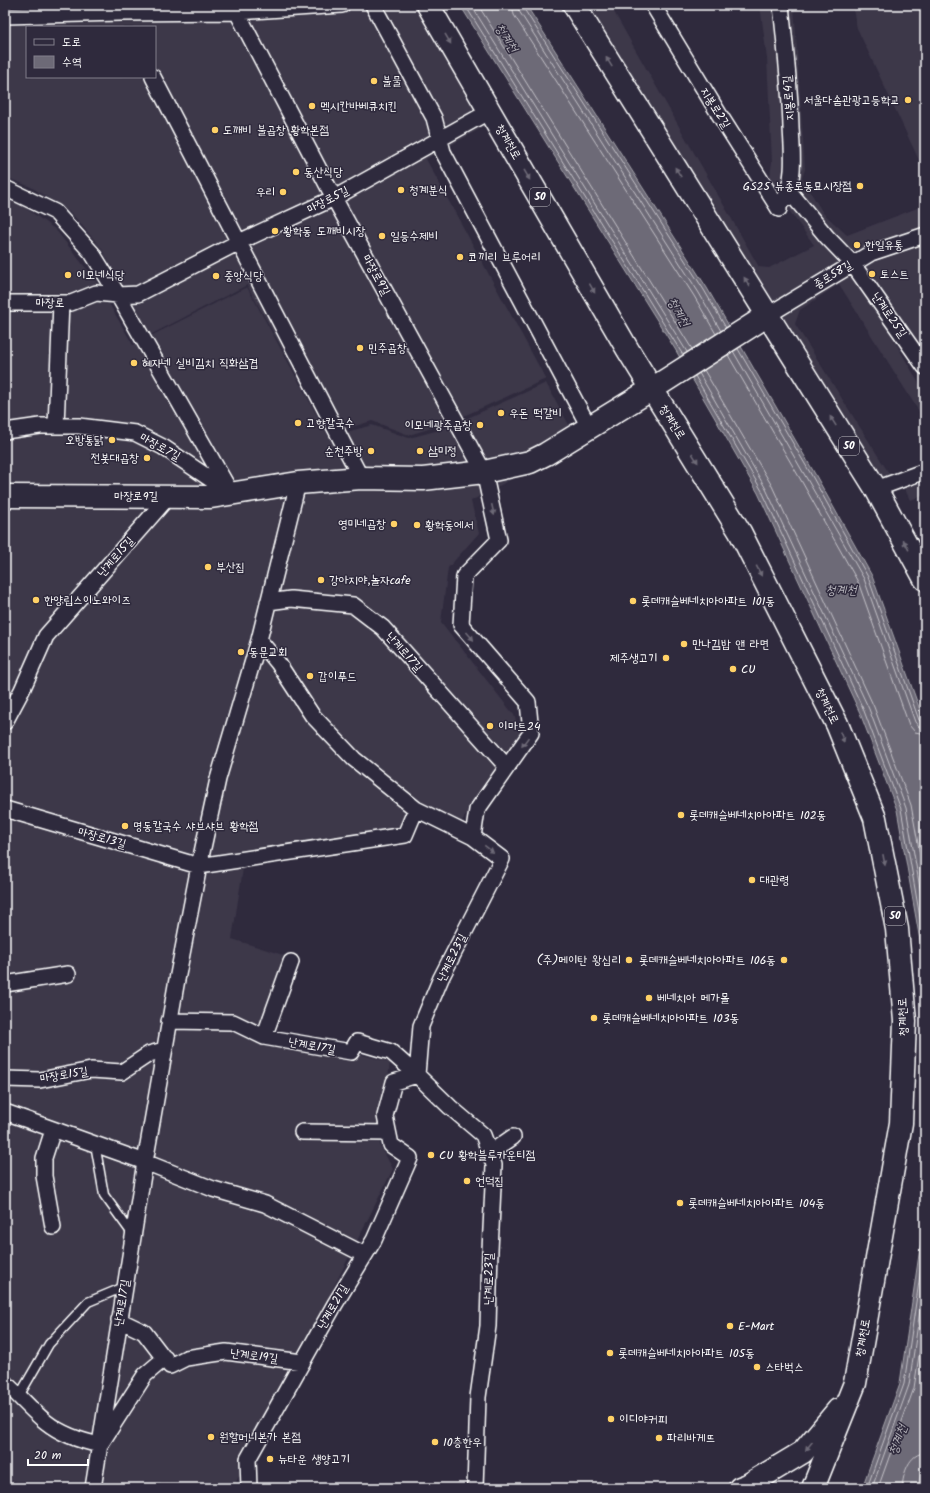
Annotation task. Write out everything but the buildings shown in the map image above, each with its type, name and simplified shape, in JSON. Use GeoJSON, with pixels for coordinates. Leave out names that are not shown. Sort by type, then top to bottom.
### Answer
{"type":"FeatureCollection","features":[{"type":"Feature","properties":{"kind":"main road","name":"청계천로"},"geometry":{"type":"LineString","coordinates":[[428,5],[490,111],[658,385],[740,532],[837,724],[877,825],[897,929],[904,1014],[901,1123],[855,1383],[813,1488]]}},
{"type":"Feature","properties":{"kind":"main road","name":"50"},"geometry":{"type":"LineString","coordinates":[[574,5],[876,489],[925,579]]}},
{"type":"Feature","properties":{"kind":"main road","name":"마장로9길"},"geometry":{"type":"LineString","coordinates":[[5,496],[211,497],[298,483],[361,478],[424,479],[484,472],[530,462],[546,454],[658,385],[768,315]]}},
{"type":"Feature","properties":{"kind":"main road"},"geometry":{"type":"LineString","coordinates":[[740,1488],[748,1485],[803,1452],[851,1394]]}},
{"type":"Feature","properties":{"kind":"street"},"geometry":{"type":"LineString","coordinates":[[5,16],[237,12],[342,5]]}},
{"type":"Feature","properties":{"kind":"street"},"geometry":{"type":"LineString","coordinates":[[373,5],[434,118],[442,152],[589,427]]}},
{"type":"Feature","properties":{"kind":"street","name":"지봉로2길"},"geometry":{"type":"LineString","coordinates":[[653,5],[779,209]]}},
{"type":"Feature","properties":{"kind":"street","name":"지봉로4길"},"geometry":{"type":"LineString","coordinates":[[779,209],[789,190],[793,161],[790,96],[781,5]]}},
{"type":"Feature","properties":{"kind":"street","name":"마장로9길"},"geometry":{"type":"LineString","coordinates":[[237,12],[334,198],[484,472]]}},
{"type":"Feature","properties":{"kind":"street"},"geometry":{"type":"LineString","coordinates":[[120,13],[126,26]]}},
{"type":"Feature","properties":{"kind":"street"},"geometry":{"type":"LineString","coordinates":[[154,78],[361,478]]}},
{"type":"Feature","properties":{"kind":"street","name":"마장로5길"},"geometry":{"type":"LineString","coordinates":[[118,295],[138,294],[239,242],[334,198],[490,111]]}},
{"type":"Feature","properties":{"kind":"street"},"geometry":{"type":"LineString","coordinates":[[5,188],[55,212],[92,253],[118,295],[231,493]]}},
{"type":"Feature","properties":{"kind":"street"},"geometry":{"type":"LineString","coordinates":[[789,190],[827,237],[852,263]]}},
{"type":"Feature","properties":{"kind":"street","name":"종로58길"},"geometry":{"type":"LineString","coordinates":[[768,315],[852,263],[871,253],[925,235]]}},
{"type":"Feature","properties":{"kind":"street","name":"난계로25길"},"geometry":{"type":"LineString","coordinates":[[852,263],[925,367]]}},
{"type":"Feature","properties":{"kind":"street","name":"마장로"},"geometry":{"type":"LineString","coordinates":[[5,302],[71,303],[96,294],[118,295]]}},
{"type":"Feature","properties":{"kind":"street"},"geometry":{"type":"LineString","coordinates":[[56,426],[61,303]]}},
{"type":"Feature","properties":{"kind":"street","name":"마장로7길"},"geometry":{"type":"LineString","coordinates":[[5,431],[40,426],[79,426],[135,433],[163,447],[189,463],[231,493]]}},
{"type":"Feature","properties":{"kind":"street"},"geometry":{"type":"LineString","coordinates":[[876,489],[925,471]]}},
{"type":"Feature","properties":{"kind":"street"},"geometry":{"type":"LineString","coordinates":[[259,640],[278,663],[312,715],[354,759],[416,809],[473,837],[477,810],[531,733],[528,702],[461,625],[464,576],[499,540],[484,472]]}},
{"type":"Feature","properties":{"kind":"street","name":"난계로17길"},"geometry":{"type":"LineString","coordinates":[[93,1488],[124,1287],[164,1050],[199,866],[218,779],[259,640],[298,483]]}},
{"type":"Feature","properties":{"kind":"street","name":"난계로15길"},"geometry":{"type":"LineString","coordinates":[[5,722],[22,690],[46,636],[169,496]]}},
{"type":"Feature","properties":{"kind":"street","name":"난계로17길"},"geometry":{"type":"LineString","coordinates":[[268,602],[291,599],[353,605],[383,628],[507,767]]}},
{"type":"Feature","properties":{"kind":"street","name":"마장로13길"},"geometry":{"type":"LineString","coordinates":[[5,809],[199,866]]}},
{"type":"Feature","properties":{"kind":"street"},"geometry":{"type":"LineString","coordinates":[[199,866],[405,835],[416,809]]}},
{"type":"Feature","properties":{"kind":"street","name":"난계로23길"},"geometry":{"type":"LineString","coordinates":[[473,837],[502,859],[442,978],[421,1026],[417,1075],[450,1107],[483,1135],[494,1165],[488,1326],[478,1397],[475,1488]]}},
{"type":"Feature","properties":{"kind":"street"},"geometry":{"type":"LineString","coordinates":[[264,1037],[292,962]]}},
{"type":"Feature","properties":{"kind":"street"},"geometry":{"type":"LineString","coordinates":[[5,984],[68,974]]}},
{"type":"Feature","properties":{"kind":"street","name":"난계로17길"},"geometry":{"type":"LineString","coordinates":[[169,1021],[233,1022],[264,1037],[350,1052],[357,1042],[391,1052],[417,1075]]}},
{"type":"Feature","properties":{"kind":"street","name":"마장로15길"},"geometry":{"type":"LineString","coordinates":[[5,1079],[40,1080],[91,1070],[122,1072],[149,1054],[164,1050]]}},
{"type":"Feature","properties":{"kind":"street","name":"난계로21길"},"geometry":{"type":"LineString","coordinates":[[249,1488],[248,1459],[302,1362],[374,1240],[410,1158],[391,1145],[385,1116],[394,1082],[417,1075]]}},
{"type":"Feature","properties":{"kind":"street"},"geometry":{"type":"LineString","coordinates":[[5,1112],[145,1162],[213,1189],[265,1204],[365,1255]]}},
{"type":"Feature","properties":{"kind":"street"},"geometry":{"type":"LineString","coordinates":[[53,1130],[44,1158],[44,1176],[53,1227]]}},
{"type":"Feature","properties":{"kind":"street"},"geometry":{"type":"LineString","coordinates":[[302,1132],[388,1133]]}},
{"type":"Feature","properties":{"kind":"street"},"geometry":{"type":"LineString","coordinates":[[490,1153],[513,1138]]}},
{"type":"Feature","properties":{"kind":"street"},"geometry":{"type":"LineString","coordinates":[[5,1383],[46,1422],[59,1430],[86,1442],[100,1445],[145,1375],[164,1358],[144,1332],[119,1320]]}},
{"type":"Feature","properties":{"kind":"street","name":"난계로19길"},"geometry":{"type":"LineString","coordinates":[[164,1358],[170,1366],[186,1358],[226,1352],[302,1362]]}},
{"type":"Feature","properties":{"kind":"lane"},"geometry":{"type":"LineString","coordinates":[[95,1144],[104,1195],[133,1234]]}},
{"type":"Feature","properties":{"kind":"lane"},"geometry":{"type":"LineString","coordinates":[[19,1396],[49,1344],[88,1302],[124,1287]]}},
{"type":"Feature","properties":{"kind":"shaded area"},"geometry":{"type":"Polygon","coordinates":[[[5,5],[84,5],[5,7],[5,5]]]}},
{"type":"Feature","properties":{"kind":"shaded area","name":"황학동 도깨비시장"},"geometry":{"type":"Polygon","coordinates":[[[247,5],[420,5],[489,124],[426,159],[546,379],[448,423],[409,435],[372,421],[329,434],[247,285],[150,335],[101,248],[72,214],[31,187],[5,177],[5,10],[247,5]]]}},
{"type":"Feature","properties":{"kind":"shaded area"},"geometry":{"type":"Polygon","coordinates":[[[588,5],[610,5],[759,267],[769,268],[814,245],[783,202],[768,191],[772,162],[767,59],[760,5],[794,5],[805,169],[802,178],[823,213],[847,235],[925,205],[925,362],[861,282],[925,394],[925,421],[839,284],[800,310],[795,324],[892,478],[877,476],[588,5]]]}},
{"type":"Feature","properties":{"kind":"shaded area","name":"서울다솜관광고등학교"},"geometry":{"type":"Polygon","coordinates":[[[852,5],[925,5],[925,173],[857,28],[852,5]]]}},
{"type":"Feature","properties":{"kind":"shaded area"},"geometry":{"type":"Polygon","coordinates":[[[5,193],[56,230],[96,281],[133,345],[247,287],[329,437],[372,425],[409,438],[443,429],[546,383],[579,443],[471,501],[479,533],[448,568],[441,622],[514,715],[520,733],[460,824],[414,799],[402,830],[245,856],[232,939],[283,955],[263,1029],[390,1062],[380,1145],[393,1169],[235,1484],[5,1481],[5,193]]]}},
{"type":"Feature","properties":{"kind":"shaded area"},"geometry":{"type":"Polygon","coordinates":[[[925,473],[925,495],[910,500],[902,483],[925,473]]]}},
{"type":"Feature","properties":{"kind":"water","name":"청계천"},"geometry":{"type":"Polygon","coordinates":[[[460,5],[526,5],[707,288],[815,474],[872,576],[925,724],[925,981],[922,952],[897,810],[860,713],[758,493],[675,349],[460,5]]]}},
{"type":"Feature","properties":{"kind":"water","name":"청계천"},"geometry":{"type":"Polygon","coordinates":[[[925,1214],[925,1462],[917,1488],[862,1488],[900,1383],[925,1214]]]}},
{"type":"Feature","properties":{"kind":"place","name":"불물"},"geometry":{"type":"Point","coordinates":[374,81]}},
{"type":"Feature","properties":{"kind":"place","name":"서울다솜관광고등학교"},"geometry":{"type":"Point","coordinates":[908,100]}},
{"type":"Feature","properties":{"kind":"place","name":"멕시칸바베큐치킨"},"geometry":{"type":"Point","coordinates":[312,106]}},
{"type":"Feature","properties":{"kind":"place","name":"도깨비 불곱창 황학본점"},"geometry":{"type":"Point","coordinates":[215,130]}},
{"type":"Feature","properties":{"kind":"place","name":"동산식당"},"geometry":{"type":"Point","coordinates":[296,172]}},
{"type":"Feature","properties":{"kind":"place","name":"GS25 뉴종로동묘시장점"},"geometry":{"type":"Point","coordinates":[860,186]}},
{"type":"Feature","properties":{"kind":"place","name":"청계분식"},"geometry":{"type":"Point","coordinates":[401,190]}},
{"type":"Feature","properties":{"kind":"place","name":"우리"},"geometry":{"type":"Point","coordinates":[283,192]}},
{"type":"Feature","properties":{"kind":"place","name":"황학동 도깨비시장"},"geometry":{"type":"Point","coordinates":[275,231]}},
{"type":"Feature","properties":{"kind":"place","name":"일등수제비"},"geometry":{"type":"Point","coordinates":[382,236]}},
{"type":"Feature","properties":{"kind":"place","name":"한일유통"},"geometry":{"type":"Point","coordinates":[857,245]}},
{"type":"Feature","properties":{"kind":"place","name":"코끼리 브루어리"},"geometry":{"type":"Point","coordinates":[460,257]}},
{"type":"Feature","properties":{"kind":"place","name":"토스트"},"geometry":{"type":"Point","coordinates":[872,274]}},
{"type":"Feature","properties":{"kind":"place","name":"이모네식당"},"geometry":{"type":"Point","coordinates":[68,275]}},
{"type":"Feature","properties":{"kind":"place","name":"중앙식당"},"geometry":{"type":"Point","coordinates":[216,276]}},
{"type":"Feature","properties":{"kind":"place","name":"민주곱창"},"geometry":{"type":"Point","coordinates":[360,348]}},
{"type":"Feature","properties":{"kind":"place","name":"혜자네 실비김치 직화삼겹"},"geometry":{"type":"Point","coordinates":[134,363]}},
{"type":"Feature","properties":{"kind":"place","name":"우돈 떡갈비"},"geometry":{"type":"Point","coordinates":[501,413]}},
{"type":"Feature","properties":{"kind":"place","name":"고향칼국수"},"geometry":{"type":"Point","coordinates":[298,423]}},
{"type":"Feature","properties":{"kind":"place","name":"이모네광주곱창"},"geometry":{"type":"Point","coordinates":[480,425]}},
{"type":"Feature","properties":{"kind":"place","name":"오방통닭"},"geometry":{"type":"Point","coordinates":[112,440]}},
{"type":"Feature","properties":{"kind":"place","name":"순천주방"},"geometry":{"type":"Point","coordinates":[371,451]}},
{"type":"Feature","properties":{"kind":"place","name":"삼미정"},"geometry":{"type":"Point","coordinates":[420,451]}},
{"type":"Feature","properties":{"kind":"place","name":"전봇대곱창"},"geometry":{"type":"Point","coordinates":[147,458]}},
{"type":"Feature","properties":{"kind":"place","name":"영미네곱창"},"geometry":{"type":"Point","coordinates":[394,524]}},
{"type":"Feature","properties":{"kind":"place","name":"황학동에서"},"geometry":{"type":"Point","coordinates":[417,525]}},
{"type":"Feature","properties":{"kind":"place","name":"부산집"},"geometry":{"type":"Point","coordinates":[208,567]}},
{"type":"Feature","properties":{"kind":"place","name":"강아지야,놀자cafe"},"geometry":{"type":"Point","coordinates":[321,580]}},
{"type":"Feature","properties":{"kind":"place","name":"한양립스이노와이즈"},"geometry":{"type":"Point","coordinates":[36,600]}},
{"type":"Feature","properties":{"kind":"place","name":"롯데캐슬베네치아아파트 101동"},"geometry":{"type":"Point","coordinates":[633,601]}},
{"type":"Feature","properties":{"kind":"place","name":"만나김밥 앤 라면"},"geometry":{"type":"Point","coordinates":[684,644]}},
{"type":"Feature","properties":{"kind":"place","name":"동문교회"},"geometry":{"type":"Point","coordinates":[241,652]}},
{"type":"Feature","properties":{"kind":"place","name":"제주생고기"},"geometry":{"type":"Point","coordinates":[666,658]}},
{"type":"Feature","properties":{"kind":"place","name":"CU"},"geometry":{"type":"Point","coordinates":[733,669]}},
{"type":"Feature","properties":{"kind":"place","name":"갑이푸드"},"geometry":{"type":"Point","coordinates":[310,676]}},
{"type":"Feature","properties":{"kind":"place","name":"이마트24"},"geometry":{"type":"Point","coordinates":[490,726]}},
{"type":"Feature","properties":{"kind":"place","name":"롯데캐슬베네치아아파트 102동"},"geometry":{"type":"Point","coordinates":[681,815]}},
{"type":"Feature","properties":{"kind":"place","name":"명동칼국수 샤브샤브 황학점"},"geometry":{"type":"Point","coordinates":[125,826]}},
{"type":"Feature","properties":{"kind":"place","name":"대관령"},"geometry":{"type":"Point","coordinates":[752,880]}},
{"type":"Feature","properties":{"kind":"place","name":"(주)메이탄 왕십리"},"geometry":{"type":"Point","coordinates":[629,960]}},
{"type":"Feature","properties":{"kind":"place","name":"롯데캐슬베네치아아파트 106동"},"geometry":{"type":"Point","coordinates":[784,960]}},
{"type":"Feature","properties":{"kind":"place","name":"베네치아 메가몰"},"geometry":{"type":"Point","coordinates":[649,998]}},
{"type":"Feature","properties":{"kind":"place","name":"롯데캐슬베네치아아파트 103동"},"geometry":{"type":"Point","coordinates":[594,1018]}},
{"type":"Feature","properties":{"kind":"place","name":"CU 황학블루카운티점"},"geometry":{"type":"Point","coordinates":[431,1155]}},
{"type":"Feature","properties":{"kind":"place","name":"언덕집"},"geometry":{"type":"Point","coordinates":[467,1181]}},
{"type":"Feature","properties":{"kind":"place","name":"롯데캐슬베네치아아파트 104동"},"geometry":{"type":"Point","coordinates":[680,1203]}},
{"type":"Feature","properties":{"kind":"place","name":"E-Mart"},"geometry":{"type":"Point","coordinates":[730,1326]}},
{"type":"Feature","properties":{"kind":"place","name":"롯데캐슬베네치아아파트 105동"},"geometry":{"type":"Point","coordinates":[610,1353]}},
{"type":"Feature","properties":{"kind":"place","name":"스타벅스"},"geometry":{"type":"Point","coordinates":[757,1367]}},
{"type":"Feature","properties":{"kind":"place","name":"이디야커피"},"geometry":{"type":"Point","coordinates":[611,1419]}},
{"type":"Feature","properties":{"kind":"place","name":"원할머니본가 본점"},"geometry":{"type":"Point","coordinates":[211,1437]}},
{"type":"Feature","properties":{"kind":"place","name":"파리바게뜨"},"geometry":{"type":"Point","coordinates":[659,1438]}},
{"type":"Feature","properties":{"kind":"place","name":"10층한우"},"geometry":{"type":"Point","coordinates":[435,1442]}},
{"type":"Feature","properties":{"kind":"place","name":"뉴타운 생양고기"},"geometry":{"type":"Point","coordinates":[270,1459]}}]}
